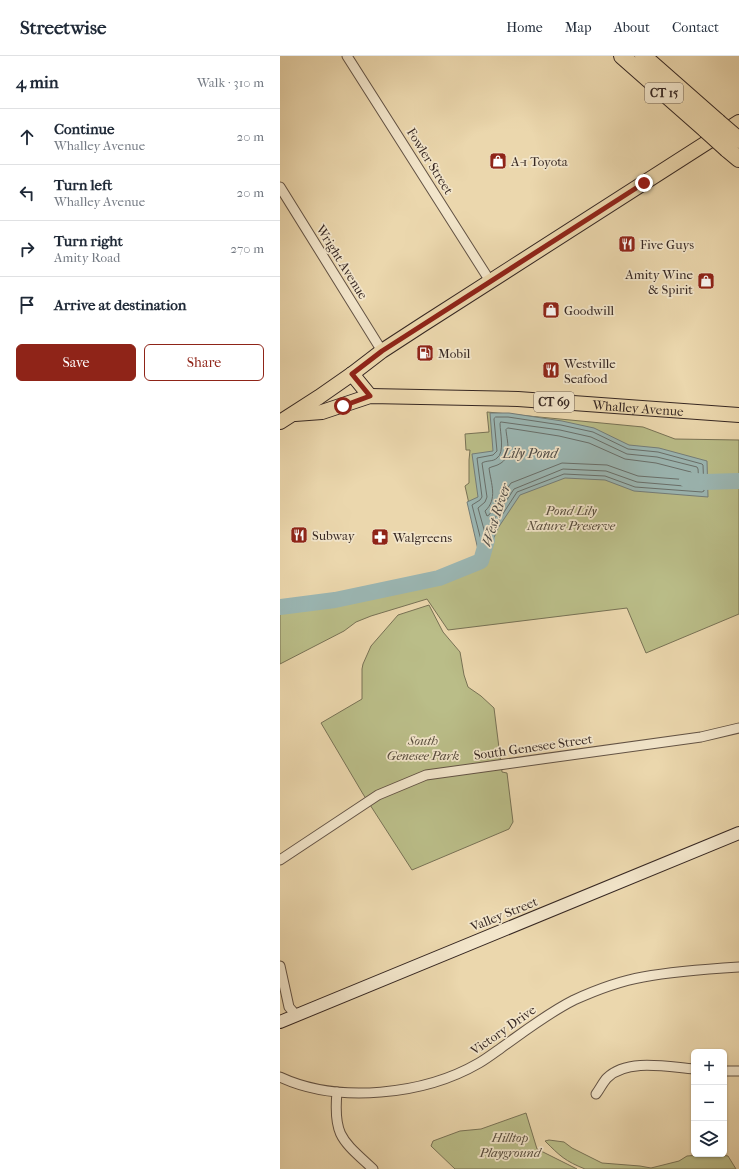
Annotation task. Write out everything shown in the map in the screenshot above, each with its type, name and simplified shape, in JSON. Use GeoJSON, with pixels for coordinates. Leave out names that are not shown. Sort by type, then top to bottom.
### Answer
{"type":"FeatureCollection","features":[{"type":"Feature","properties":{"kind":"highway","name":"CT 15"},"geometry":{"type":"LineString","coordinates":[[622,56],[712,126]]}},
{"type":"Feature","properties":{"kind":"highway","name":"CT 15"},"geometry":{"type":"LineString","coordinates":[[643,56],[735,149]]}},
{"type":"Feature","properties":{"kind":"main road","name":"Whalley Avenue"},"geometry":{"type":"LineString","coordinates":[[280,422],[352,374],[382,351],[739,122]]}},
{"type":"Feature","properties":{"kind":"main road"},"geometry":{"type":"LineString","coordinates":[[352,374],[370,396]]}},
{"type":"Feature","properties":{"kind":"main road","name":"Whalley Avenue"},"geometry":{"type":"LineString","coordinates":[[293,414],[322,412],[370,396],[518,399],[739,415]]}},
{"type":"Feature","properties":{"kind":"street","name":"Fowler Street"},"geometry":{"type":"LineString","coordinates":[[347,56],[490,281]]}},
{"type":"Feature","properties":{"kind":"street","name":"Wright Avenue"},"geometry":{"type":"LineString","coordinates":[[280,187],[382,351]]}},
{"type":"Feature","properties":{"kind":"street","name":"South Genesee Street"},"geometry":{"type":"LineString","coordinates":[[280,860],[378,795],[426,775],[701,737],[739,728]]}},
{"type":"Feature","properties":{"kind":"street","name":"Valley Street"},"geometry":{"type":"LineString","coordinates":[[280,1022],[739,833]]}},
{"type":"Feature","properties":{"kind":"street"},"geometry":{"type":"LineString","coordinates":[[280,966],[289,1007],[296,1016]]}},
{"type":"Feature","properties":{"kind":"street","name":"Victory Drive"},"geometry":{"type":"LineString","coordinates":[[280,1077],[308,1086],[337,1092],[391,1090],[425,1085],[446,1078],[479,1063],[549,1014],[576,1000],[603,989],[642,977],[696,970],[739,967]]}},
{"type":"Feature","properties":{"kind":"street"},"geometry":{"type":"LineString","coordinates":[[596,1094],[606,1078],[627,1066],[658,1066],[691,1069]]}},
{"type":"Feature","properties":{"kind":"street"},"geometry":{"type":"LineString","coordinates":[[727,1071],[739,1071]]}},
{"type":"Feature","properties":{"kind":"street"},"geometry":{"type":"LineString","coordinates":[[337,1092],[336,1122],[340,1134],[348,1146],[373,1169]]}},
{"type":"Feature","properties":{"kind":"green space","name":"Pond Lily Nature Preserve"},"geometry":{"type":"Polygon","coordinates":[[[487,412],[643,427],[675,439],[739,440],[739,614],[646,653],[627,608],[448,630],[427,599],[356,622],[344,631],[280,664],[280,600],[321,600],[412,579],[483,566],[465,486],[469,483],[470,450],[466,450],[465,434],[489,432],[487,412]]]}},
{"type":"Feature","properties":{"kind":"green space","name":"South Genesee Park"},"geometry":{"type":"Polygon","coordinates":[[[429,605],[443,632],[460,652],[464,675],[468,687],[494,708],[502,772],[507,773],[513,822],[509,829],[412,870],[363,794],[321,723],[362,699],[363,664],[371,646],[398,615],[429,605]]]}},
{"type":"Feature","properties":{"kind":"green space","name":"Hilltop Playground"},"geometry":{"type":"Polygon","coordinates":[[[526,1113],[537,1149],[577,1169],[455,1169],[431,1146],[433,1141],[460,1131],[481,1129],[526,1113]]]}},
{"type":"Feature","properties":{"kind":"green space"},"geometry":{"type":"Polygon","coordinates":[[[549,1140],[564,1142],[572,1148],[602,1163],[651,1168],[679,1161],[687,1156],[727,1156],[736,1169],[585,1169],[568,1161],[545,1141],[549,1140]]]}},
{"type":"Feature","properties":{"kind":"water","name":"Lily Pond"},"geometry":{"type":"Polygon","coordinates":[[[490,413],[509,413],[562,421],[594,428],[629,445],[659,448],[707,461],[708,497],[634,491],[605,480],[565,478],[520,495],[498,528],[482,567],[467,502],[478,497],[472,454],[493,451],[490,413]]]}},
{"type":"Feature","properties":{"kind":"waterway","name":"West River"},"geometry":{"type":"LineString","coordinates":[[687,480],[705,482],[739,481]]}},
{"type":"Feature","properties":{"kind":"waterway","name":"West River"},"geometry":{"type":"LineString","coordinates":[[280,607],[335,600],[439,578],[481,561],[487,540]]}},
{"type":"Feature","properties":{"kind":"place","name":"A-1 Toyota"},"geometry":{"type":"Point","coordinates":[498,161]}},
{"type":"Feature","properties":{"kind":"place","name":"Five Guys"},"geometry":{"type":"Point","coordinates":[627,244]}},
{"type":"Feature","properties":{"kind":"place","name":"Amity Wine & Spirit"},"geometry":{"type":"Point","coordinates":[706,281]}},
{"type":"Feature","properties":{"kind":"place","name":"Goodwill"},"geometry":{"type":"Point","coordinates":[551,310]}},
{"type":"Feature","properties":{"kind":"place","name":"Mobil"},"geometry":{"type":"Point","coordinates":[425,353]}},
{"type":"Feature","properties":{"kind":"place","name":"Westville Seafood"},"geometry":{"type":"Point","coordinates":[551,370]}},
{"type":"Feature","properties":{"kind":"place","name":"Subway"},"geometry":{"type":"Point","coordinates":[299,535]}},
{"type":"Feature","properties":{"kind":"place","name":"Walgreens"},"geometry":{"type":"Point","coordinates":[380,537]}},
{"type":"Feature","properties":{"kind":"route"},"geometry":{"type":"LineString","coordinates":[[343,406],[370,396],[352,374],[382,351],[644,183]]}}]}
